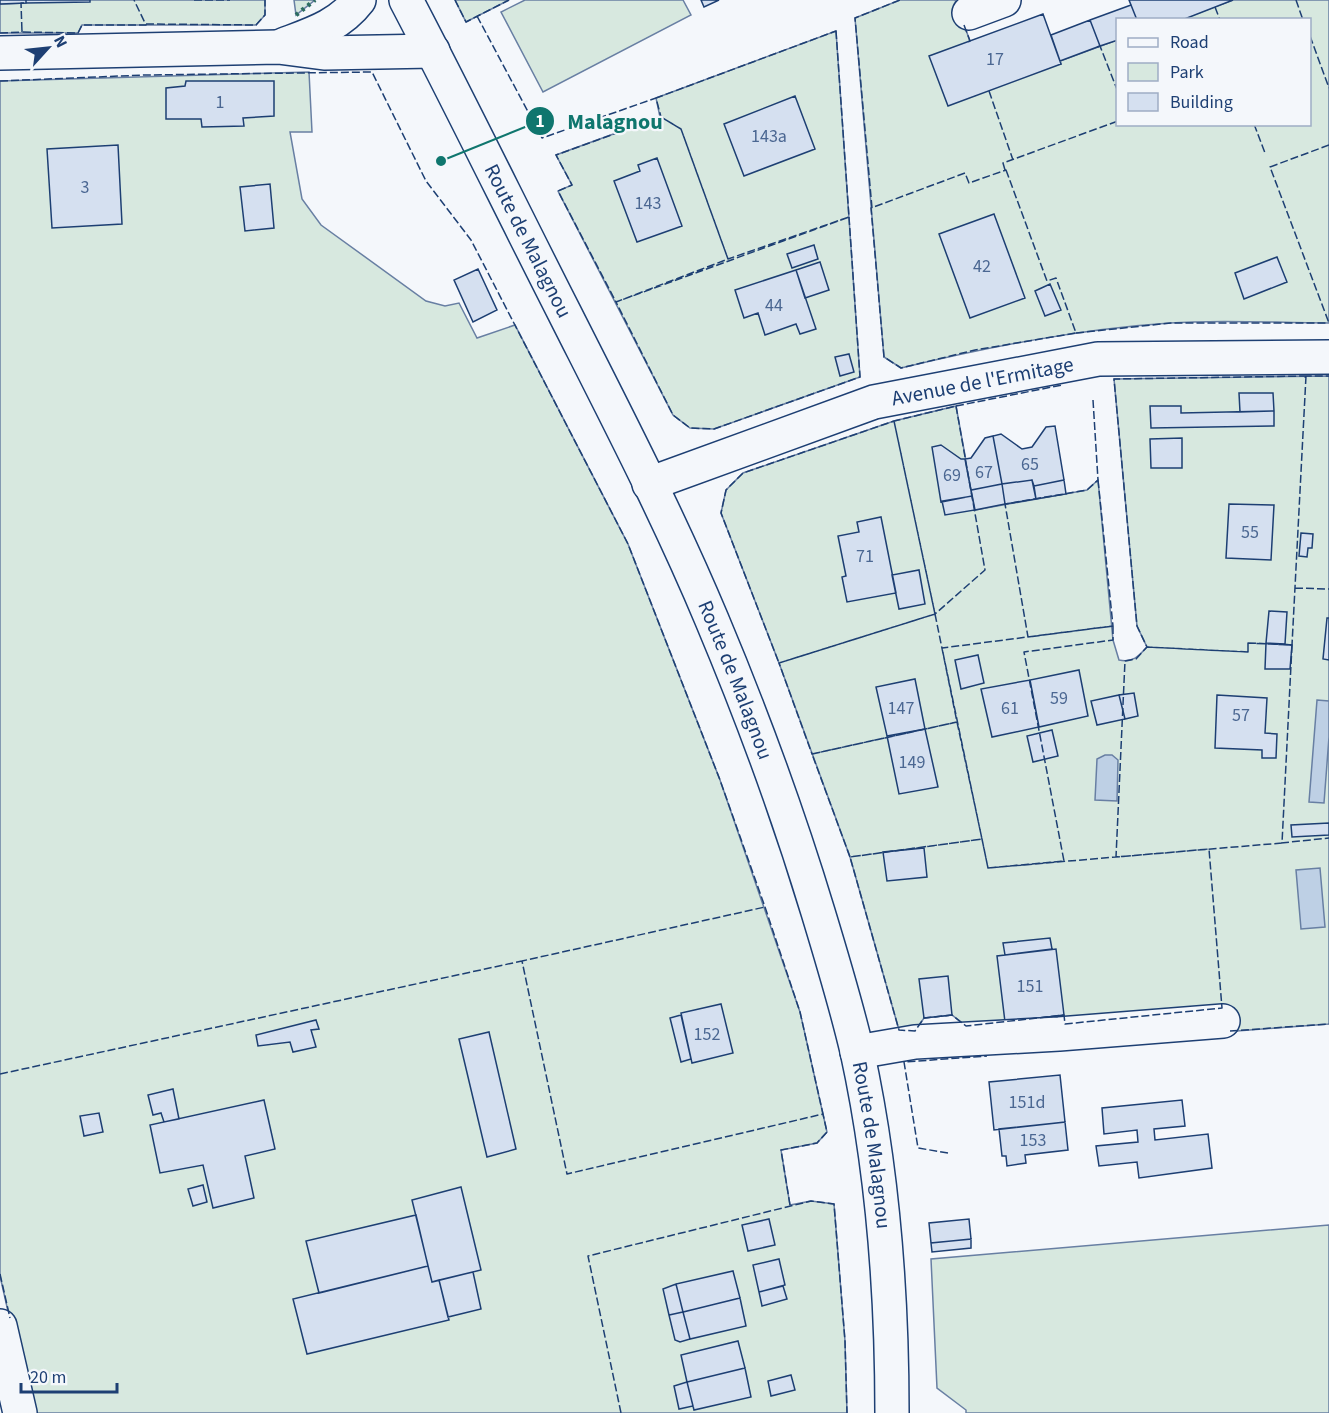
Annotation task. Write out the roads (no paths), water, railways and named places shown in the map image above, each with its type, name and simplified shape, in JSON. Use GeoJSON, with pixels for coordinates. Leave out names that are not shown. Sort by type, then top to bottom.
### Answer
{"type":"FeatureCollection","features":[{"type":"Feature","properties":{"kind":"main road"},"geometry":{"type":"LineString","coordinates":[[278,47],[320,32],[338,22],[359,0]]}},
{"type":"Feature","properties":{"kind":"main road","name":"Route de Malagnou"},"geometry":{"type":"LineString","coordinates":[[406,0],[649,484],[710,616],[758,735],[797,845],[838,976],[857,1052],[874,1146],[888,1255],[892,1339],[892,1413]]}},
{"type":"Feature","properties":{"kind":"main road"},"geometry":{"type":"LineString","coordinates":[[969,13],[1004,0]]}},
{"type":"Feature","properties":{"kind":"main road"},"geometry":{"type":"LineString","coordinates":[[0,53],[278,47],[324,53],[433,51]]}},
{"type":"Feature","properties":{"kind":"main road","name":"Avenue de l'Ermitage"},"geometry":{"type":"LineString","coordinates":[[649,484],[874,402],[1087,361],[1122,358],[1329,357]]}},
{"type":"Feature","properties":{"kind":"main road"},"geometry":{"type":"LineString","coordinates":[[857,1052],[915,1042],[1059,1034],[1223,1021]]}},
{"type":"Feature","properties":{"kind":"main road"},"geometry":{"type":"LineString","coordinates":[[0,1326],[4,1359],[20,1413]]}},
{"type":"Feature","properties":{"kind":"water"},"geometry":{"type":"Polygon","coordinates":[[[1317,700],[1329,701],[1324,803],[1309,802],[1317,700]]]}},
{"type":"Feature","properties":{"kind":"water"},"geometry":{"type":"Polygon","coordinates":[[[1105,755],[1112,755],[1118,760],[1117,801],[1095,800],[1097,759],[1105,755]]]}},
{"type":"Feature","properties":{"kind":"water"},"geometry":{"type":"Polygon","coordinates":[[[1320,868],[1325,927],[1301,929],[1296,870],[1320,868]]]}},
{"type":"Feature","properties":{"kind":"place","name":"Malagnou"},"geometry":{"type":"Point","coordinates":[441,161]}}]}
